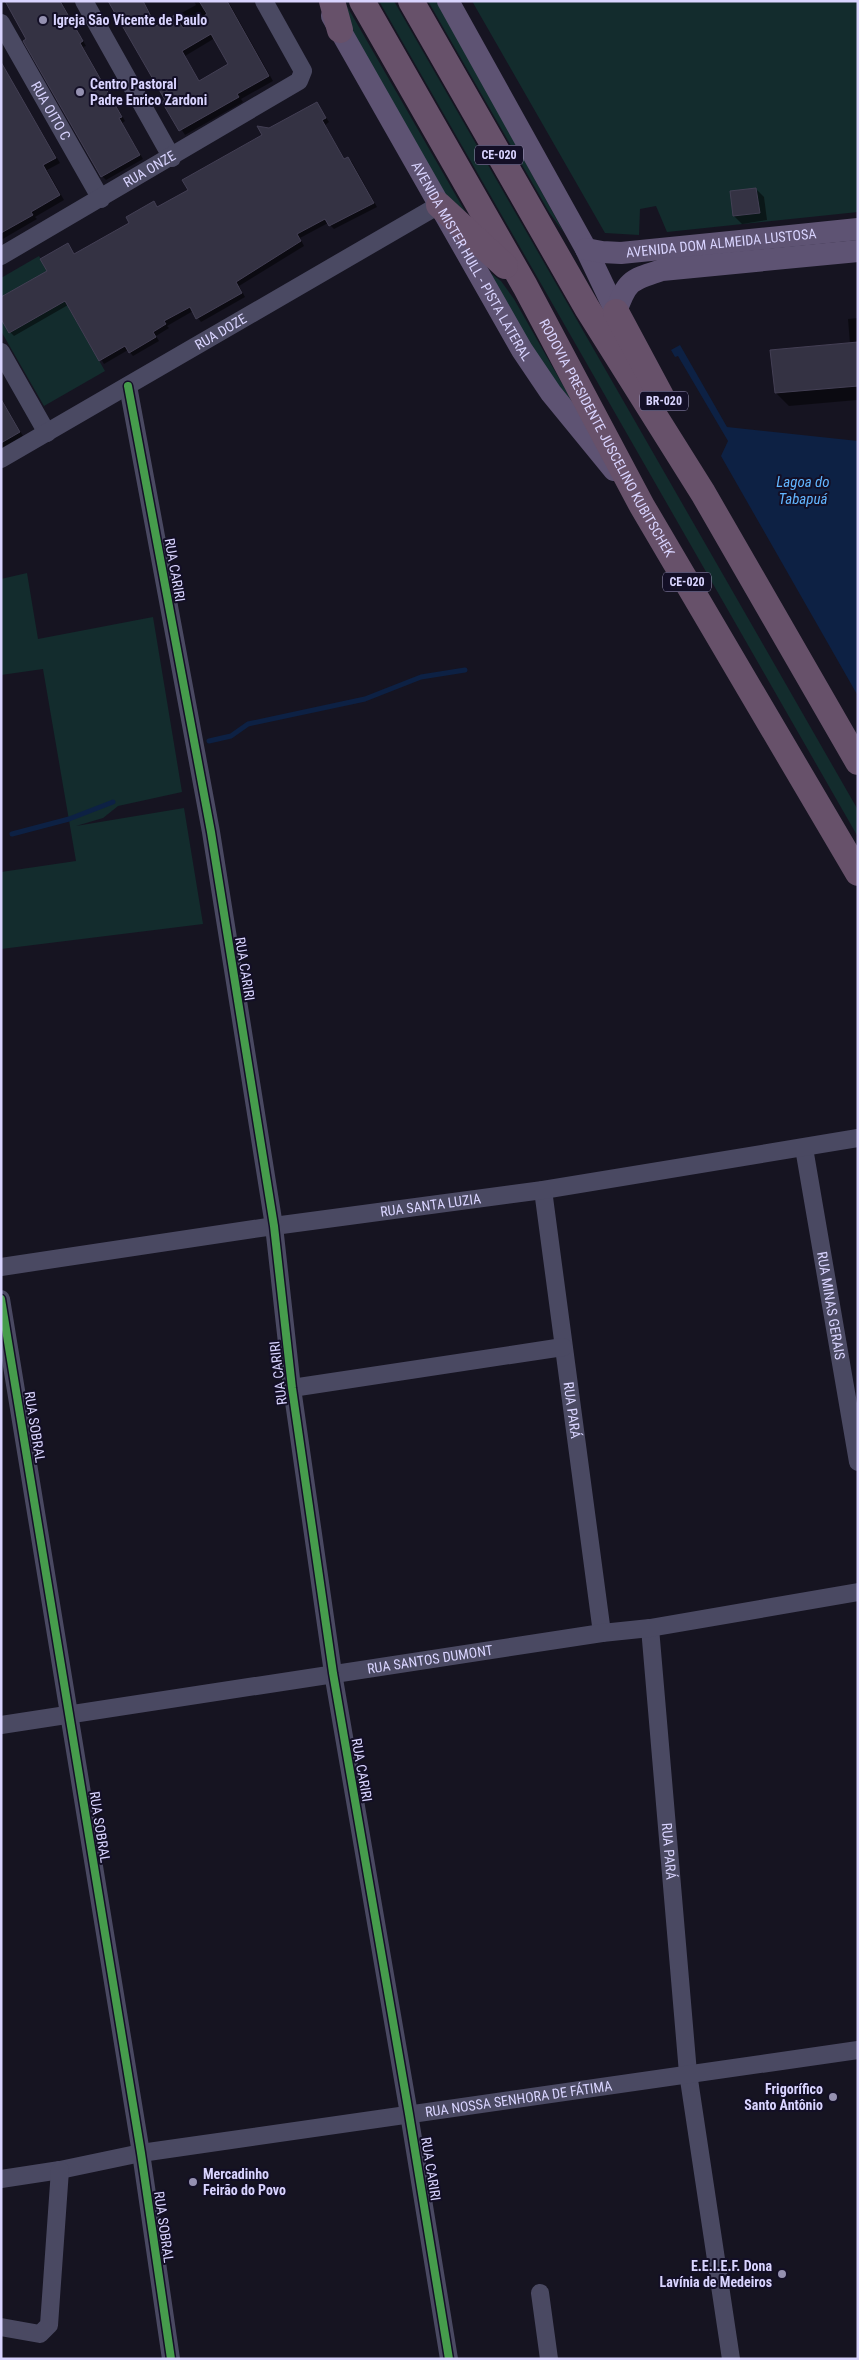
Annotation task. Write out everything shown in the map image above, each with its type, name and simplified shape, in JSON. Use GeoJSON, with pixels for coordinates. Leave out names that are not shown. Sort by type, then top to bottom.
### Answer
{"type":"FeatureCollection","features":[{"type":"Feature","properties":{"kind":"highway"},"geometry":{"type":"LineString","coordinates":[[332,1],[340,30]]}},
{"type":"Feature","properties":{"kind":"highway","name":"RODOVIA PRESIDENTE JUSCELINO KUBITSCHEK"},"geometry":{"type":"LineString","coordinates":[[362,1],[525,286],[642,506],[858,873]]}},
{"type":"Feature","properties":{"kind":"highway","name":"CE-020"},"geometry":{"type":"LineString","coordinates":[[411,1],[587,308],[703,493],[858,762]]}},
{"type":"Feature","properties":{"kind":"highway"},"geometry":{"type":"LineString","coordinates":[[439,204],[525,286]]}},
{"type":"Feature","properties":{"kind":"highway","name":"BR-020"},"geometry":{"type":"LineString","coordinates":[[616,312],[689,449],[703,493]]}},
{"type":"Feature","properties":{"kind":"main road","name":"AVENIDA MISTER HULL - PISTA LATERAL"},"geometry":{"type":"LineString","coordinates":[[324,1],[522,350],[551,393],[642,506]]}},
{"type":"Feature","properties":{"kind":"main road","name":"BR-020"},"geometry":{"type":"LineString","coordinates":[[448,1],[586,249],[616,312]]}},
{"type":"Feature","properties":{"kind":"main road","name":"AVENIDA DOM ALMEIDA LUSTOSA"},"geometry":{"type":"LineString","coordinates":[[616,312],[623,291],[635,279],[661,260],[858,229]]}},
{"type":"Feature","properties":{"kind":"main road","name":"AVENIDA DOM ALMEIDA LUSTOSA"},"geometry":{"type":"LineString","coordinates":[[586,249],[661,260],[858,251]]}},
{"type":"Feature","properties":{"kind":"street"},"geometry":{"type":"LineString","coordinates":[[84,1],[172,158]]}},
{"type":"Feature","properties":{"kind":"street","name":"RUA ONZE"},"geometry":{"type":"LineString","coordinates":[[1,256],[172,158],[300,81],[302,71],[264,1]]}},
{"type":"Feature","properties":{"kind":"street","name":"RUA OITO C"},"geometry":{"type":"LineString","coordinates":[[1,23],[101,199]]}},
{"type":"Feature","properties":{"kind":"street","name":"RUA DOZE"},"geometry":{"type":"LineString","coordinates":[[1,459],[439,204]]}},
{"type":"Feature","properties":{"kind":"street"},"geometry":{"type":"LineString","coordinates":[[1,352],[47,433]]}},
{"type":"Feature","properties":{"kind":"street","name":"RUA CARIRI"},"geometry":{"type":"LineString","coordinates":[[128,386],[211,832],[274,1226],[292,1388],[333,1673],[449,2359]]}},
{"type":"Feature","properties":{"kind":"street","name":"RUA SANTA LUZIA"},"geometry":{"type":"LineString","coordinates":[[1,1268],[274,1226],[543,1190],[858,1138]]}},
{"type":"Feature","properties":{"kind":"street","name":"RUA MINAS GERAIS"},"geometry":{"type":"LineString","coordinates":[[804,1148],[858,1462]]}},
{"type":"Feature","properties":{"kind":"street","name":"RUA PARÁ"},"geometry":{"type":"LineString","coordinates":[[543,1190],[602,1633]]}},
{"type":"Feature","properties":{"kind":"street","name":"RUA SOBRAL"},"geometry":{"type":"LineString","coordinates":[[1,1299],[141,2153],[171,2359]]}},
{"type":"Feature","properties":{"kind":"street"},"geometry":{"type":"LineString","coordinates":[[292,1388],[564,1347]]}},
{"type":"Feature","properties":{"kind":"street","name":"RUA SANTOS DUMONT"},"geometry":{"type":"LineString","coordinates":[[1,1725],[333,1673],[602,1633],[650,1628],[858,1592]]}},
{"type":"Feature","properties":{"kind":"street","name":"RUA PARÁ"},"geometry":{"type":"LineString","coordinates":[[650,1628],[688,2073],[731,2359]]}},
{"type":"Feature","properties":{"kind":"street","name":"RUA NOSSA SENHORA DE FÁTIMA"},"geometry":{"type":"LineString","coordinates":[[1,2179],[60,2170],[141,2153],[858,2050]]}},
{"type":"Feature","properties":{"kind":"street"},"geometry":{"type":"LineString","coordinates":[[1,2327],[40,2334],[49,2325],[60,2170]]}},
{"type":"Feature","properties":{"kind":"street"},"geometry":{"type":"LineString","coordinates":[[540,2293],[549,2359]]}},
{"type":"Feature","properties":{"kind":"green space"},"geometry":{"type":"Polygon","coordinates":[[[344,1],[470,220],[452,206],[344,20],[344,1]]]}},
{"type":"Feature","properties":{"kind":"green space"},"geometry":{"type":"Polygon","coordinates":[[[379,1],[394,1],[858,810],[858,837],[379,1]]]}},
{"type":"Feature","properties":{"kind":"green space"},"geometry":{"type":"Polygon","coordinates":[[[428,1],[438,1],[564,233],[549,212],[428,1]]]}},
{"type":"Feature","properties":{"kind":"green space"},"geometry":{"type":"Polygon","coordinates":[[[472,1],[858,1],[858,212],[667,232],[656,206],[640,209],[639,235],[605,233],[472,1]]]}},
{"type":"Feature","properties":{"kind":"green space"},"geometry":{"type":"Polygon","coordinates":[[[39,256],[105,371],[44,406],[1,331],[1,278],[39,256]]]}},
{"type":"Feature","properties":{"kind":"green space"},"geometry":{"type":"Polygon","coordinates":[[[489,272],[501,281],[514,299],[573,403],[549,378],[489,272]]]}},
{"type":"Feature","properties":{"kind":"green space"},"geometry":{"type":"Polygon","coordinates":[[[27,573],[38,639],[153,617],[182,792],[118,806],[103,818],[76,826],[184,808],[203,924],[1,949],[1,872],[76,861],[43,669],[1,675],[1,579],[27,573]]]}},
{"type":"Feature","properties":{"kind":"water","name":"Lagoa do Tabapuá"},"geometry":{"type":"Polygon","coordinates":[[[680,345],[727,427],[858,441],[858,696],[721,456],[728,441],[678,356],[675,357],[671,350],[680,345]]]}},
{"type":"Feature","properties":{"kind":"building"},"geometry":{"type":"Polygon","coordinates":[[[5,1],[60,1],[83,41],[80,43],[122,117],[119,118],[140,155],[101,177],[23,41],[26,39],[5,1]]]}},
{"type":"Feature","properties":{"kind":"building"},"geometry":{"type":"Polygon","coordinates":[[[108,1],[143,1],[156,26],[175,15],[183,28],[207,14],[199,1],[227,1],[269,76],[237,94],[239,97],[179,131],[162,102],[165,100],[108,1]],[[211,34],[182,51],[199,81],[228,64],[211,34]]]}},
{"type":"Feature","properties":{"kind":"building"},"geometry":{"type":"Polygon","coordinates":[[[1,62],[56,158],[43,165],[60,195],[31,212],[33,215],[1,233],[1,62]]]}},
{"type":"Feature","properties":{"kind":"building"},"geometry":{"type":"Polygon","coordinates":[[[317,102],[326,118],[322,120],[344,159],[348,157],[374,203],[329,226],[325,219],[297,234],[301,241],[236,282],[242,293],[196,319],[190,307],[164,321],[166,324],[153,332],[156,337],[129,353],[125,346],[99,361],[65,301],[9,333],[1,319],[1,297],[47,271],[40,259],[68,243],[74,254],[129,223],[126,217],[154,201],[157,207],[188,190],[182,180],[262,135],[257,126],[269,128],[317,102]]]}},
{"type":"Feature","properties":{"kind":"building"},"geometry":{"type":"Polygon","coordinates":[[[756,188],[760,213],[733,216],[730,191],[756,188]]]}},
{"type":"Feature","properties":{"kind":"building"},"geometry":{"type":"Polygon","coordinates":[[[858,342],[858,386],[775,393],[770,350],[858,342]]]}},
{"type":"Feature","properties":{"kind":"building"},"geometry":{"type":"Polygon","coordinates":[[[1,399],[20,432],[1,443],[1,399]]]}},
{"type":"Feature","properties":{"kind":"waterway"},"geometry":{"type":"LineString","coordinates":[[209,741],[231,736],[248,724],[365,699],[421,677],[465,670]]}},
{"type":"Feature","properties":{"kind":"waterway"},"geometry":{"type":"LineString","coordinates":[[12,834],[69,819],[113,802]]}},
{"type":"Feature","properties":{"kind":"cycle path"},"geometry":{"type":"LineString","coordinates":[[128,386],[211,832],[274,1226],[292,1388],[333,1673],[449,2359]]}},
{"type":"Feature","properties":{"kind":"cycle path"},"geometry":{"type":"LineString","coordinates":[[1,1299],[141,2153],[171,2359]]}},
{"type":"Feature","properties":{"kind":"place","name":"Igreja São Vicente de Paulo"},"geometry":{"type":"Point","coordinates":[43,20]}},
{"type":"Feature","properties":{"kind":"place","name":"Centro Pastoral Padre Enrico Zardoni"},"geometry":{"type":"Point","coordinates":[80,92]}},
{"type":"Feature","properties":{"kind":"place","name":"Frigorífico Santo Antônio"},"geometry":{"type":"Point","coordinates":[833,2097]}},
{"type":"Feature","properties":{"kind":"place","name":"Mercadinho Feirão do Povo"},"geometry":{"type":"Point","coordinates":[193,2182]}},
{"type":"Feature","properties":{"kind":"place","name":"E.E.I.E.F. Dona Lavínia de Medeiros"},"geometry":{"type":"Point","coordinates":[782,2274]}}]}
